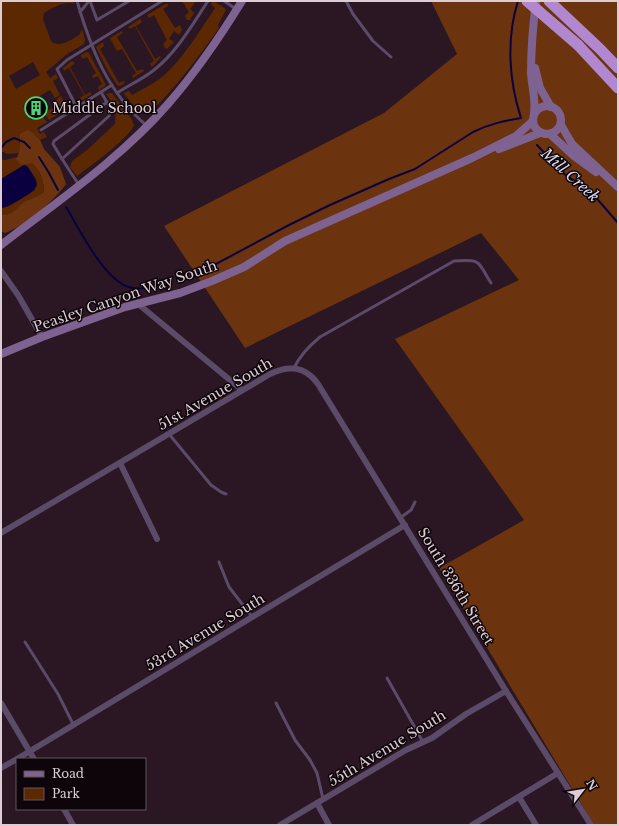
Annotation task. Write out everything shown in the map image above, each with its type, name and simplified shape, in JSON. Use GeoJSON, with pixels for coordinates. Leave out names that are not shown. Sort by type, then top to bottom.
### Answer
{"type":"FeatureCollection","features":[{"type":"Feature","properties":{"kind":"highway"},"geometry":{"type":"LineString","coordinates":[[527,1],[578,45],[618,88]]}},
{"type":"Feature","properties":{"kind":"highway"},"geometry":{"type":"LineString","coordinates":[[549,1],[586,35],[618,68]]}},
{"type":"Feature","properties":{"kind":"main road"},"geometry":{"type":"LineString","coordinates":[[1,244],[79,185],[147,126],[193,74],[242,1]]}},
{"type":"Feature","properties":{"kind":"main road"},"geometry":{"type":"LineString","coordinates":[[536,1],[532,29],[531,72],[535,98],[533,118],[535,128],[540,133],[550,134],[557,131],[561,125]]}},
{"type":"Feature","properties":{"kind":"main road"},"geometry":{"type":"LineString","coordinates":[[532,29],[538,80],[543,94],[551,107]]}},
{"type":"Feature","properties":{"kind":"main road"},"geometry":{"type":"LineString","coordinates":[[533,118],[541,107],[551,107],[556,109],[561,116],[561,125],[572,144],[615,184]]}},
{"type":"Feature","properties":{"kind":"main road","name":"Peasley Canyon Way South"},"geometry":{"type":"LineString","coordinates":[[1,354],[42,337],[137,303],[180,293],[212,281],[244,266],[285,241],[472,158],[516,136],[533,118]]}},
{"type":"Feature","properties":{"kind":"main road","name":"Peasley Canyon Way South"},"geometry":{"type":"LineString","coordinates":[[472,158],[540,133]]}},
{"type":"Feature","properties":{"kind":"main road"},"geometry":{"type":"LineString","coordinates":[[550,134],[587,166],[615,184]]}},
{"type":"Feature","properties":{"kind":"street"},"geometry":{"type":"LineString","coordinates":[[1,270],[18,295],[42,337]]}},
{"type":"Feature","properties":{"kind":"street"},"geometry":{"type":"LineString","coordinates":[[137,303],[242,390]]}},
{"type":"Feature","properties":{"kind":"street","name":"51st Avenue South"},"geometry":{"type":"LineString","coordinates":[[1,533],[242,390],[277,371],[286,368],[294,368]]}},
{"type":"Feature","properties":{"kind":"street","name":"South 336th Street"},"geometry":{"type":"LineString","coordinates":[[294,368],[313,377],[318,384],[506,691],[591,825]]}},
{"type":"Feature","properties":{"kind":"street"},"geometry":{"type":"LineString","coordinates":[[120,463],[157,539]]}},
{"type":"Feature","properties":{"kind":"street","name":"53rd Avenue South"},"geometry":{"type":"LineString","coordinates":[[19,758],[253,618],[404,525]]}},
{"type":"Feature","properties":{"kind":"street","name":"55th Avenue South"},"geometry":{"type":"LineString","coordinates":[[280,825],[406,750],[432,738],[466,714],[506,691]]}},
{"type":"Feature","properties":{"kind":"street"},"geometry":{"type":"LineString","coordinates":[[1,703],[33,758]]}},
{"type":"Feature","properties":{"kind":"street","name":"53rd Avenue South"},"geometry":{"type":"LineString","coordinates":[[1,768],[16,760]]}},
{"type":"Feature","properties":{"kind":"street"},"geometry":{"type":"LineString","coordinates":[[472,825],[558,773]]}},
{"type":"Feature","properties":{"kind":"street"},"geometry":{"type":"LineString","coordinates":[[519,797],[536,825]]}},
{"type":"Feature","properties":{"kind":"street"},"geometry":{"type":"LineString","coordinates":[[320,801],[329,825]]}},
{"type":"Feature","properties":{"kind":"street"},"geometry":{"type":"LineString","coordinates":[[65,810],[73,825]]}},
{"type":"Feature","properties":{"kind":"lane"},"geometry":{"type":"LineString","coordinates":[[77,1],[99,61],[112,85],[135,115],[147,126]]}},
{"type":"Feature","properties":{"kind":"lane"},"geometry":{"type":"LineString","coordinates":[[80,12],[89,1],[97,20],[129,1]]}},
{"type":"Feature","properties":{"kind":"lane"},"geometry":{"type":"LineString","coordinates":[[77,108],[57,69],[67,60],[162,1]]}},
{"type":"Feature","properties":{"kind":"lane"},"geometry":{"type":"LineString","coordinates":[[117,93],[150,74],[167,58],[208,1]]}},
{"type":"Feature","properties":{"kind":"lane"},"geometry":{"type":"LineString","coordinates":[[224,1],[237,10]]}},
{"type":"Feature","properties":{"kind":"lane"},"geometry":{"type":"LineString","coordinates":[[346,1],[353,14],[373,41],[391,57]]}},
{"type":"Feature","properties":{"kind":"lane"},"geometry":{"type":"LineString","coordinates":[[41,130],[112,85]]}},
{"type":"Feature","properties":{"kind":"lane"},"geometry":{"type":"LineString","coordinates":[[62,159],[109,116],[110,108],[101,92]]}},
{"type":"Feature","properties":{"kind":"lane"},"geometry":{"type":"LineString","coordinates":[[79,185],[53,144],[54,141],[107,102]]}},
{"type":"Feature","properties":{"kind":"lane","name":"51st Avenue South"},"geometry":{"type":"LineString","coordinates":[[294,368],[299,358],[310,345],[320,337],[454,261],[475,261],[480,264],[492,283]]}},
{"type":"Feature","properties":{"kind":"lane"},"geometry":{"type":"LineString","coordinates":[[169,434],[211,484],[226,494]]}},
{"type":"Feature","properties":{"kind":"lane"},"geometry":{"type":"LineString","coordinates":[[400,518],[412,510],[415,502]]}},
{"type":"Feature","properties":{"kind":"lane"},"geometry":{"type":"LineString","coordinates":[[219,562],[229,587],[253,618]]}},
{"type":"Feature","properties":{"kind":"lane"},"geometry":{"type":"LineString","coordinates":[[25,642],[58,694],[74,726]]}},
{"type":"Feature","properties":{"kind":"lane"},"geometry":{"type":"LineString","coordinates":[[387,678],[423,742]]}},
{"type":"Feature","properties":{"kind":"lane"},"geometry":{"type":"LineString","coordinates":[[276,703],[295,740],[310,760],[317,773],[320,801]]}},
{"type":"Feature","properties":{"kind":"green space"},"geometry":{"type":"Polygon","coordinates":[[[1,1],[73,1],[74,4],[63,4],[47,11],[44,13],[43,19],[51,41],[54,43],[62,44],[70,41],[80,34],[82,29],[85,40],[84,44],[67,54],[46,72],[50,78],[56,74],[58,78],[53,81],[60,95],[55,98],[50,90],[23,106],[31,120],[41,114],[42,115],[47,122],[37,128],[40,134],[44,132],[47,137],[40,140],[34,134],[19,141],[20,153],[7,154],[1,151],[1,1]],[[33,62],[9,76],[16,89],[40,75],[33,62]]]}},
{"type":"Feature","properties":{"kind":"green space"},"geometry":{"type":"Polygon","coordinates":[[[182,1],[196,1],[190,9],[194,13],[190,20],[187,20],[185,16],[189,12],[182,1]]]}},
{"type":"Feature","properties":{"kind":"green space"},"geometry":{"type":"Polygon","coordinates":[[[213,1],[226,10],[218,25],[219,28],[169,93],[150,113],[145,113],[138,110],[124,93],[129,91],[132,95],[155,82],[169,71],[190,45],[215,8],[211,4],[213,1]]]}},
{"type":"Feature","properties":{"kind":"green space"},"geometry":{"type":"Polygon","coordinates":[[[167,3],[168,6],[163,9],[175,28],[180,25],[182,30],[179,35],[174,31],[169,39],[174,42],[167,49],[163,44],[167,40],[154,15],[149,18],[147,15],[167,3]]]}},
{"type":"Feature","properties":{"kind":"green space"},"geometry":{"type":"Polygon","coordinates":[[[140,19],[142,22],[136,26],[155,59],[160,56],[161,57],[152,67],[150,64],[154,61],[135,26],[130,29],[128,27],[140,19]]]}},
{"type":"Feature","properties":{"kind":"green space"},"geometry":{"type":"Polygon","coordinates":[[[122,31],[123,33],[117,37],[137,71],[142,69],[144,71],[133,78],[132,76],[136,73],[122,49],[117,51],[110,38],[122,31]]]}},
{"type":"Feature","properties":{"kind":"green space"},"geometry":{"type":"Polygon","coordinates":[[[103,42],[104,46],[100,49],[119,83],[124,81],[124,84],[119,86],[117,85],[96,47],[103,42]]]}},
{"type":"Feature","properties":{"kind":"green space"},"geometry":{"type":"Polygon","coordinates":[[[87,52],[89,53],[106,85],[99,90],[98,87],[102,84],[98,76],[93,78],[92,76],[96,73],[87,57],[83,59],[81,57],[81,55],[87,52]]]}},
{"type":"Feature","properties":{"kind":"green space"},"geometry":{"type":"Polygon","coordinates":[[[72,61],[75,63],[70,67],[85,95],[90,92],[92,94],[81,101],[79,99],[84,95],[69,68],[64,71],[63,68],[72,61]]]}},
{"type":"Feature","properties":{"kind":"green space"},"geometry":{"type":"Polygon","coordinates":[[[112,93],[132,120],[134,126],[124,138],[77,176],[70,167],[72,161],[87,150],[115,124],[116,108],[106,94],[112,93]]]}},
{"type":"Feature","properties":{"kind":"green space"},"geometry":{"type":"Polygon","coordinates":[[[61,96],[64,102],[70,100],[72,106],[49,120],[44,114],[45,112],[57,106],[58,103],[56,100],[61,96]]]}},
{"type":"Feature","properties":{"kind":"green space"},"geometry":{"type":"Polygon","coordinates":[[[18,157],[17,159],[27,163],[32,163],[35,166],[42,180],[44,192],[23,203],[9,214],[1,215],[1,208],[7,207],[35,190],[24,165],[1,179],[1,159],[4,160],[18,157]]]}},
{"type":"Feature","properties":{"kind":"shaded area"},"geometry":{"type":"Polygon","coordinates":[[[431,1],[618,1],[618,825],[594,825],[439,568],[524,520],[395,339],[519,280],[481,233],[245,348],[164,226],[384,113],[457,54],[431,1]]]}},
{"type":"Feature","properties":{"kind":"shaded area"},"geometry":{"type":"Polygon","coordinates":[[[28,130],[40,140],[44,149],[60,167],[66,184],[38,213],[13,230],[5,233],[1,231],[1,215],[9,214],[23,203],[44,192],[42,180],[35,166],[32,163],[21,165],[16,159],[20,150],[20,134],[28,130]]]}},
{"type":"Feature","properties":{"kind":"shaded area"},"geometry":{"type":"Polygon","coordinates":[[[24,165],[27,166],[35,177],[37,185],[28,195],[9,206],[1,208],[1,179],[24,165]]]}},
{"type":"Feature","properties":{"kind":"waterway"},"geometry":{"type":"LineString","coordinates":[[199,273],[330,205],[415,169],[473,132],[497,123],[521,118],[514,89],[510,60],[514,15],[518,1]]}},
{"type":"Feature","properties":{"kind":"waterway"},"geometry":{"type":"LineString","coordinates":[[1,148],[6,142],[14,138],[24,142],[30,148]]}},
{"type":"Feature","properties":{"kind":"waterway","name":"Mill Creek"},"geometry":{"type":"LineString","coordinates":[[537,145],[563,173],[587,190],[599,201],[618,223]]}},
{"type":"Feature","properties":{"kind":"waterway"},"geometry":{"type":"LineString","coordinates":[[39,157],[58,190]]}},
{"type":"Feature","properties":{"kind":"waterway"},"geometry":{"type":"LineString","coordinates":[[66,207],[103,267],[123,285],[133,288],[145,288],[166,284]]}},
{"type":"Feature","properties":{"kind":"place","name":"Middle School"},"geometry":{"type":"Point","coordinates":[36,108]}}]}
